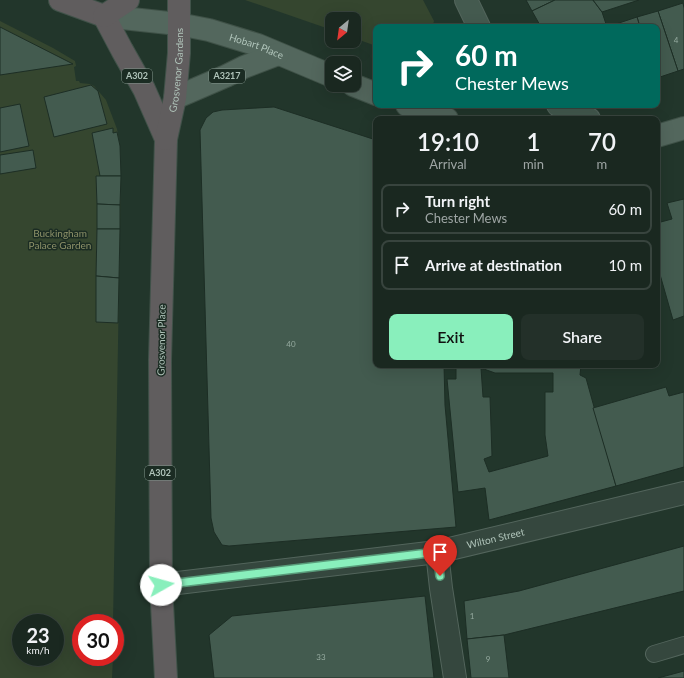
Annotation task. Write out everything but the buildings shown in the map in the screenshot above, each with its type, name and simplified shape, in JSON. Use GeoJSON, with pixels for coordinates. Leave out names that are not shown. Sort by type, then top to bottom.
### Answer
{"type":"FeatureCollection","features":[{"type":"Feature","properties":{"kind":"highway"},"geometry":{"type":"LineString","coordinates":[[60,0],[104,16],[128,0]]}},
{"type":"Feature","properties":{"kind":"highway","name":"Grosvenor Gardens"},"geometry":{"type":"LineString","coordinates":[[166,139],[175,98],[179,53],[179,0]]}},
{"type":"Feature","properties":{"kind":"highway","name":"Grosvenor Place"},"geometry":{"type":"LineString","coordinates":[[104,16],[144,89],[166,139],[160,360],[161,585],[166,678]]}},
{"type":"Feature","properties":{"kind":"main road"},"geometry":{"type":"LineString","coordinates":[[466,0],[478,24]]}},
{"type":"Feature","properties":{"kind":"main road","name":"Hobart Place"},"geometry":{"type":"LineString","coordinates":[[104,16],[178,24],[209,30],[258,45],[325,73]]}},
{"type":"Feature","properties":{"kind":"main road","name":"A3217"},"geometry":{"type":"LineString","coordinates":[[175,98],[244,67],[278,54]]}},
{"type":"Feature","properties":{"kind":"main road"},"geometry":{"type":"LineString","coordinates":[[361,88],[373,93]]}},
{"type":"Feature","properties":{"kind":"main road"},"geometry":{"type":"LineString","coordinates":[[421,108],[445,113]]}},
{"type":"Feature","properties":{"kind":"main road"},"geometry":{"type":"LineString","coordinates":[[565,108],[582,116]]}},
{"type":"Feature","properties":{"kind":"main road"},"geometry":{"type":"LineString","coordinates":[[660,135],[684,128]]}},
{"type":"Feature","properties":{"kind":"street","name":"Wilton Street"},"geometry":{"type":"LineString","coordinates":[[161,585],[437,552],[684,493]]}},
{"type":"Feature","properties":{"kind":"street"},"geometry":{"type":"LineString","coordinates":[[437,552],[455,678]]}},
{"type":"Feature","properties":{"kind":"lane"},"geometry":{"type":"LineString","coordinates":[[654,654],[684,645]]}},
{"type":"Feature","properties":{"kind":"green space"},"geometry":{"type":"Polygon","coordinates":[[[245,0],[423,0],[434,21],[433,24],[373,24],[373,45],[361,41],[361,12],[325,12],[325,28],[245,0]]]}},
{"type":"Feature","properties":{"kind":"green space","name":"Buckingham Palace Garden"},"geometry":{"type":"Polygon","coordinates":[[[0,21],[75,61],[76,66],[74,67],[76,81],[94,86],[106,100],[117,129],[120,146],[121,176],[113,614],[72,614],[72,666],[113,666],[112,678],[0,678],[0,21]]]}},
{"type":"Feature","properties":{"kind":"route"},"geometry":{"type":"LineString","coordinates":[[161,585],[437,552],[440,576]]}}]}
